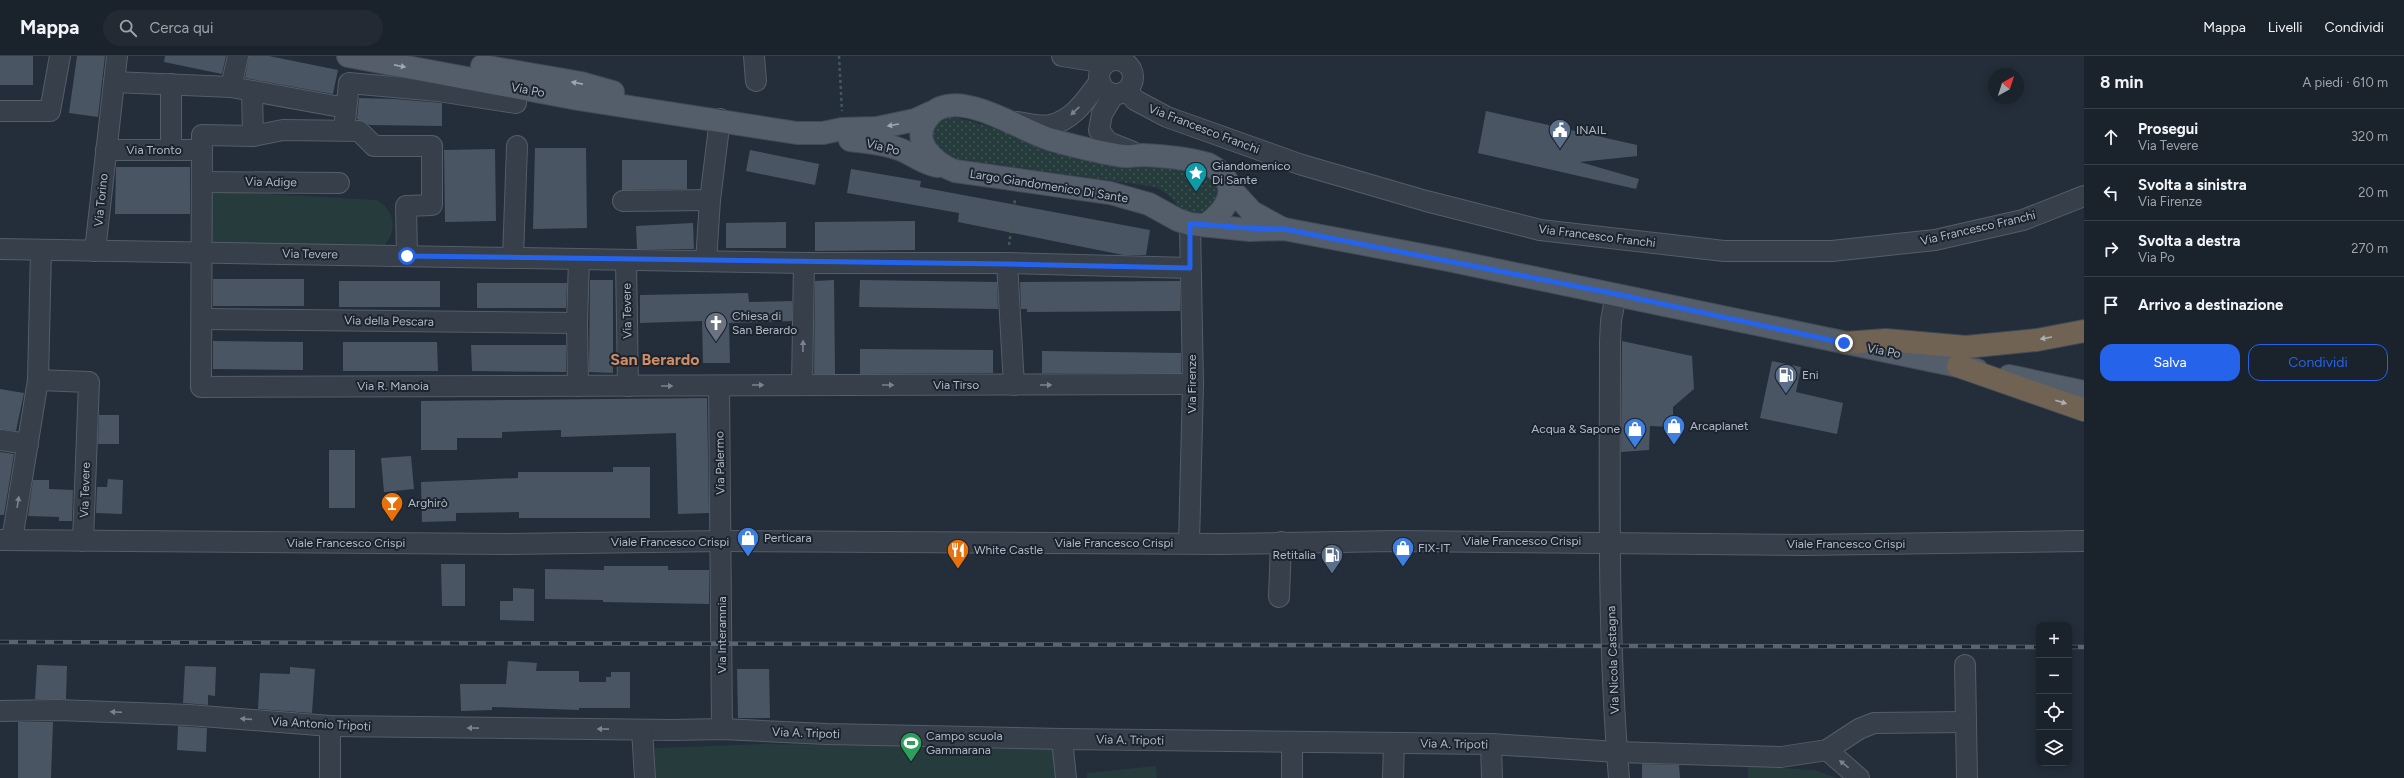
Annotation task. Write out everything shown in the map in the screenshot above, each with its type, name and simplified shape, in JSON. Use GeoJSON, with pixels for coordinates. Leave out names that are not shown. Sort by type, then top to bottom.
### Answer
{"type":"FeatureCollection","features":[{"type":"Feature","properties":{"kind":"highway"},"geometry":{"type":"LineString","coordinates":[[1844,343],[1886,340],[1966,347],[2037,340],[2084,331]]}},
{"type":"Feature","properties":{"kind":"highway"},"geometry":{"type":"LineString","coordinates":[[1958,366],[2084,410]]}},
{"type":"Feature","properties":{"kind":"main road","name":"Via Po"},"geometry":{"type":"LineString","coordinates":[[348,56],[578,99],[714,118],[797,132],[823,133],[842,129],[897,125],[930,113]]}},
{"type":"Feature","properties":{"kind":"main road","name":"Via Po"},"geometry":{"type":"LineString","coordinates":[[428,56],[581,83],[714,118]]}},
{"type":"Feature","properties":{"kind":"main road"},"geometry":{"type":"LineString","coordinates":[[941,166],[928,153],[921,132],[930,113],[945,106],[956,105],[1013,122],[1025,130],[1082,147],[1125,157],[1140,155],[1208,164],[1221,173],[1230,188],[1230,196],[1224,211],[1199,224]]}},
{"type":"Feature","properties":{"kind":"main road","name":"Via Po"},"geometry":{"type":"LineString","coordinates":[[823,133],[842,140],[879,143],[899,149],[927,164],[941,166]]}},
{"type":"Feature","properties":{"kind":"main road","name":"Largo Giandomenico Di Sante"},"geometry":{"type":"LineString","coordinates":[[941,166],[955,171],[1110,193],[1149,204],[1178,220],[1199,224]]}},
{"type":"Feature","properties":{"kind":"main road","name":"Via Po"},"geometry":{"type":"LineString","coordinates":[[1230,188],[1252,212],[1284,229]]}},
{"type":"Feature","properties":{"kind":"main road","name":"Via Po"},"geometry":{"type":"LineString","coordinates":[[1199,224],[1250,230],[1284,229],[1616,294],[1844,343],[2084,392]]}},
{"type":"Feature","properties":{"kind":"street"},"geometry":{"type":"LineString","coordinates":[[0,111],[50,111],[60,56]]}},
{"type":"Feature","properties":{"kind":"street","name":"Via Torino"},"geometry":{"type":"LineString","coordinates":[[95,251],[117,56]]}},
{"type":"Feature","properties":{"kind":"street"},"geometry":{"type":"LineString","coordinates":[[232,87],[238,56]]}},
{"type":"Feature","properties":{"kind":"street"},"geometry":{"type":"LineString","coordinates":[[754,56],[756,81]]}},
{"type":"Feature","properties":{"kind":"street"},"geometry":{"type":"LineString","coordinates":[[1062,56],[1117,73]]}},
{"type":"Feature","properties":{"kind":"street"},"geometry":{"type":"LineString","coordinates":[[1013,122],[1049,126],[1065,120],[1117,73]]}},
{"type":"Feature","properties":{"kind":"street"},"geometry":{"type":"LineString","coordinates":[[1117,73],[1102,114],[1099,130],[1108,142],[1140,155]]}},
{"type":"Feature","properties":{"kind":"street","name":"Via Francesco Franchi"},"geometry":{"type":"LineString","coordinates":[[1117,73],[1135,100],[1167,117],[1299,164],[1426,201],[1540,230],[1724,251],[1832,251],[1934,240],[2023,220],[2084,196]]}},
{"type":"Feature","properties":{"kind":"street"},"geometry":{"type":"LineString","coordinates":[[114,82],[232,87],[346,108]]}},
{"type":"Feature","properties":{"kind":"street"},"geometry":{"type":"LineString","coordinates":[[345,131],[349,83],[438,91],[516,103]]}},
{"type":"Feature","properties":{"kind":"street"},"geometry":{"type":"LineString","coordinates":[[171,84],[171,150]]}},
{"type":"Feature","properties":{"kind":"street"},"geometry":{"type":"LineString","coordinates":[[252,90],[252,136]]}},
{"type":"Feature","properties":{"kind":"street"},"geometry":{"type":"LineString","coordinates":[[706,261],[714,118]]}},
{"type":"Feature","properties":{"kind":"street"},"geometry":{"type":"LineString","coordinates":[[202,150],[202,135],[252,136],[283,130],[359,131],[374,146],[432,146],[432,205],[406,206],[407,256]]}},
{"type":"Feature","properties":{"kind":"street"},"geometry":{"type":"LineString","coordinates":[[513,258],[516,146]]}},
{"type":"Feature","properties":{"kind":"street","name":"Via Tronto"},"geometry":{"type":"LineString","coordinates":[[106,150],[202,150]]}},
{"type":"Feature","properties":{"kind":"street","name":"Via R. Manoia"},"geometry":{"type":"LineString","coordinates":[[202,150],[201,387],[719,386]]}},
{"type":"Feature","properties":{"kind":"street","name":"Via Adige"},"geometry":{"type":"LineString","coordinates":[[203,182],[339,183]]}},
{"type":"Feature","properties":{"kind":"street"},"geometry":{"type":"LineString","coordinates":[[624,200],[710,200]]}},
{"type":"Feature","properties":{"kind":"street","name":"Via Firenze"},"geometry":{"type":"LineString","coordinates":[[1189,543],[1193,384],[1190,268],[1199,224]]}},
{"type":"Feature","properties":{"kind":"street","name":"Via Tevere"},"geometry":{"type":"LineString","coordinates":[[0,249],[1190,268]]}},
{"type":"Feature","properties":{"kind":"street"},"geometry":{"type":"LineString","coordinates":[[6,540],[28,444],[38,380],[41,250]]}},
{"type":"Feature","properties":{"kind":"street"},"geometry":{"type":"LineString","coordinates":[[578,386],[577,323],[579,259]]}},
{"type":"Feature","properties":{"kind":"street","name":"Via Tevere"},"geometry":{"type":"LineString","coordinates":[[626,260],[628,386]]}},
{"type":"Feature","properties":{"kind":"street"},"geometry":{"type":"LineString","coordinates":[[802,385],[804,262]]}},
{"type":"Feature","properties":{"kind":"street"},"geometry":{"type":"LineString","coordinates":[[1007,264],[1014,385]]}},
{"type":"Feature","properties":{"kind":"street","name":"Via Nicola Castagna"},"geometry":{"type":"LineString","coordinates":[[1616,294],[1611,321],[1610,342],[1611,542],[1612,645],[1619,778]]}},
{"type":"Feature","properties":{"kind":"street","name":"Via della Pescara"},"geometry":{"type":"LineString","coordinates":[[202,320],[577,323]]}},
{"type":"Feature","properties":{"kind":"street","name":"Via Tevere"},"geometry":{"type":"LineString","coordinates":[[38,380],[89,382],[83,541]]}},
{"type":"Feature","properties":{"kind":"street","name":"Via Tirso"},"geometry":{"type":"LineString","coordinates":[[719,386],[1193,384]]}},
{"type":"Feature","properties":{"kind":"street","name":"Via Palermo"},"geometry":{"type":"LineString","coordinates":[[719,386],[722,541]]}},
{"type":"Feature","properties":{"kind":"street"},"geometry":{"type":"LineString","coordinates":[[0,440],[28,444]]}},
{"type":"Feature","properties":{"kind":"street","name":"Viale Francesco Crispi"},"geometry":{"type":"LineString","coordinates":[[6,540],[478,544],[722,541],[1189,543],[1611,542],[1802,545],[2084,541]]}},
{"type":"Feature","properties":{"kind":"street","name":"Via Interamnia"},"geometry":{"type":"LineString","coordinates":[[722,541],[722,729]]}},
{"type":"Feature","properties":{"kind":"street"},"geometry":{"type":"LineString","coordinates":[[1279,597],[1281,542]]}},
{"type":"Feature","properties":{"kind":"street"},"geometry":{"type":"LineString","coordinates":[[1965,665],[1967,778]]}},
{"type":"Feature","properties":{"kind":"street","name":"Via Antonio Tripoti"},"geometry":{"type":"LineString","coordinates":[[0,711],[58,710],[189,715],[330,726],[642,730]]}},
{"type":"Feature","properties":{"kind":"street"},"geometry":{"type":"LineString","coordinates":[[1859,778],[1828,750],[1859,729],[1874,723],[1966,722]]}},
{"type":"Feature","properties":{"kind":"street"},"geometry":{"type":"LineString","coordinates":[[330,726],[330,778]]}},
{"type":"Feature","properties":{"kind":"street","name":"Via A. Tripoti"},"geometry":{"type":"LineString","coordinates":[[642,730],[722,729],[827,734],[1062,739],[1491,744],[1617,752],[1781,757],[1828,750]]}},
{"type":"Feature","properties":{"kind":"street"},"geometry":{"type":"LineString","coordinates":[[642,730],[645,778]]}},
{"type":"Feature","properties":{"kind":"street"},"geometry":{"type":"LineString","coordinates":[[1062,739],[1066,778]]}},
{"type":"Feature","properties":{"kind":"street"},"geometry":{"type":"LineString","coordinates":[[1292,742],[1292,778]]}},
{"type":"Feature","properties":{"kind":"street"},"geometry":{"type":"LineString","coordinates":[[1393,778],[1394,743]]}},
{"type":"Feature","properties":{"kind":"street"},"geometry":{"type":"LineString","coordinates":[[1491,744],[1492,778]]}},
{"type":"Feature","properties":{"kind":"path"},"geometry":{"type":"LineString","coordinates":[[839,56],[842,118]]}},
{"type":"Feature","properties":{"kind":"path"},"geometry":{"type":"LineString","coordinates":[[1007,264],[1018,180]]}},
{"type":"Feature","properties":{"kind":"green space"},"geometry":{"type":"Polygon","coordinates":[[[948,117],[973,122],[1038,143],[1119,163],[1194,171],[1211,178],[1217,188],[1217,197],[1213,206],[1206,215],[1182,212],[1171,197],[1156,187],[958,159],[941,154],[931,144],[931,127],[942,119],[948,117]]]}},
{"type":"Feature","properties":{"kind":"green space"},"geometry":{"type":"Polygon","coordinates":[[[212,191],[377,200],[388,210],[391,216],[393,222],[391,235],[382,248],[212,246],[212,191]]]}},
{"type":"Feature","properties":{"kind":"green space","name":"Campo scuola Gammarana"},"geometry":{"type":"Polygon","coordinates":[[[766,744],[1054,748],[1056,778],[656,778],[654,748],[766,744]]]}},
{"type":"Feature","properties":{"kind":"green space"},"geometry":{"type":"Polygon","coordinates":[[[1156,766],[1157,778],[1087,778],[1087,773],[1156,766]]]}},
{"type":"Feature","properties":{"kind":"green space"},"geometry":{"type":"Polygon","coordinates":[[[1748,766],[1814,770],[1837,778],[1748,778],[1748,766]]]}},
{"type":"Feature","properties":{"kind":"building"},"geometry":{"type":"Polygon","coordinates":[[[0,56],[33,56],[33,85],[0,85],[0,56]]]}},
{"type":"Feature","properties":{"kind":"building"},"geometry":{"type":"Polygon","coordinates":[[[77,56],[105,56],[98,117],[69,113],[77,56]]]}},
{"type":"Feature","properties":{"kind":"building"},"geometry":{"type":"Polygon","coordinates":[[[165,56],[226,56],[222,74],[164,62],[165,56]]]}},
{"type":"Feature","properties":{"kind":"building"},"geometry":{"type":"Polygon","coordinates":[[[249,56],[269,56],[338,70],[333,94],[245,78],[249,56]]]}},
{"type":"Feature","properties":{"kind":"building"},"geometry":{"type":"Polygon","coordinates":[[[359,98],[442,103],[442,126],[370,125],[357,119],[359,98]]]}},
{"type":"Feature","properties":{"kind":"building"},"geometry":{"type":"Polygon","coordinates":[[[1486,111],[1637,145],[1637,156],[1580,162],[1639,179],[1636,189],[1478,153],[1486,111]]]}},
{"type":"Feature","properties":{"kind":"building"},"geometry":{"type":"Polygon","coordinates":[[[535,148],[586,148],[587,228],[533,229],[535,148]]]}},
{"type":"Feature","properties":{"kind":"building"},"geometry":{"type":"Polygon","coordinates":[[[495,149],[496,221],[445,222],[444,150],[495,149]]]}},
{"type":"Feature","properties":{"kind":"building"},"geometry":{"type":"Polygon","coordinates":[[[750,150],[819,164],[815,185],[746,171],[750,150]]]}},
{"type":"Feature","properties":{"kind":"building"},"geometry":{"type":"Polygon","coordinates":[[[622,160],[687,160],[687,189],[622,190],[622,160]]]}},
{"type":"Feature","properties":{"kind":"building"},"geometry":{"type":"Polygon","coordinates":[[[116,167],[190,167],[190,214],[115,214],[116,167]]]}},
{"type":"Feature","properties":{"kind":"building"},"geometry":{"type":"Polygon","coordinates":[[[851,169],[921,181],[920,187],[1150,230],[1146,255],[1123,255],[958,222],[959,213],[847,193],[851,169]]]}},
{"type":"Feature","properties":{"kind":"building"},"geometry":{"type":"Polygon","coordinates":[[[915,221],[915,250],[815,251],[815,222],[915,221]]]}},
{"type":"Feature","properties":{"kind":"building"},"geometry":{"type":"Polygon","coordinates":[[[786,222],[786,248],[726,248],[726,223],[786,222]]]}},
{"type":"Feature","properties":{"kind":"building"},"geometry":{"type":"Polygon","coordinates":[[[693,223],[694,249],[637,249],[636,226],[693,223]]]}},
{"type":"Feature","properties":{"kind":"building"},"geometry":{"type":"Polygon","coordinates":[[[213,279],[304,279],[304,306],[213,306],[213,279]]]}},
{"type":"Feature","properties":{"kind":"building"},"geometry":{"type":"Polygon","coordinates":[[[590,280],[613,280],[613,373],[589,372],[590,280]]]}},
{"type":"Feature","properties":{"kind":"building"},"geometry":{"type":"Polygon","coordinates":[[[834,280],[835,374],[814,374],[815,281],[834,280]]]}},
{"type":"Feature","properties":{"kind":"building"},"geometry":{"type":"Polygon","coordinates":[[[860,280],[997,282],[998,309],[859,307],[860,280]]]}},
{"type":"Feature","properties":{"kind":"building"},"geometry":{"type":"Polygon","coordinates":[[[339,281],[440,281],[440,307],[339,307],[339,281]]]}},
{"type":"Feature","properties":{"kind":"building"},"geometry":{"type":"Polygon","coordinates":[[[1180,281],[1180,311],[1027,312],[1027,309],[1021,309],[1020,282],[1180,281]]]}},
{"type":"Feature","properties":{"kind":"building"},"geometry":{"type":"Polygon","coordinates":[[[477,283],[567,283],[566,308],[477,308],[477,283]]]}},
{"type":"Feature","properties":{"kind":"building","name":"Chiesa di San Berardo"},"geometry":{"type":"Polygon","coordinates":[[[748,293],[749,302],[792,301],[792,321],[729,323],[730,363],[703,363],[702,321],[640,323],[640,295],[748,293]]]}},
{"type":"Feature","properties":{"kind":"building"},"geometry":{"type":"Polygon","coordinates":[[[213,341],[303,342],[303,370],[213,369],[213,341]]]}},
{"type":"Feature","properties":{"kind":"building"},"geometry":{"type":"Polygon","coordinates":[[[1622,341],[1692,356],[1694,389],[1673,407],[1673,427],[1650,426],[1649,450],[1621,452],[1622,341]]]}},
{"type":"Feature","properties":{"kind":"building"},"geometry":{"type":"Polygon","coordinates":[[[343,342],[437,342],[438,371],[343,371],[343,342]]]}},
{"type":"Feature","properties":{"kind":"building"},"geometry":{"type":"Polygon","coordinates":[[[471,345],[566,345],[566,372],[472,371],[471,345]]]}},
{"type":"Feature","properties":{"kind":"building"},"geometry":{"type":"Polygon","coordinates":[[[860,349],[993,350],[993,373],[860,374],[860,349]]]}},
{"type":"Feature","properties":{"kind":"building"},"geometry":{"type":"Polygon","coordinates":[[[1042,351],[1181,353],[1181,373],[1042,373],[1042,351]]]}},
{"type":"Feature","properties":{"kind":"building","name":"Eni"},"geometry":{"type":"Polygon","coordinates":[[[1772,361],[1801,367],[1796,392],[1843,403],[1837,434],[1760,418],[1772,361]]]}},
{"type":"Feature","properties":{"kind":"building"},"geometry":{"type":"Polygon","coordinates":[[[0,389],[24,393],[16,431],[0,429],[0,389]]]}},
{"type":"Feature","properties":{"kind":"building"},"geometry":{"type":"Polygon","coordinates":[[[707,398],[709,513],[678,514],[676,433],[561,437],[561,430],[502,432],[502,438],[457,438],[457,450],[421,450],[421,401],[707,398]]]}},
{"type":"Feature","properties":{"kind":"building"},"geometry":{"type":"Polygon","coordinates":[[[99,415],[119,415],[119,444],[98,444],[99,415]]]}},
{"type":"Feature","properties":{"kind":"building"},"geometry":{"type":"Polygon","coordinates":[[[329,450],[355,450],[355,508],[329,508],[329,450]]]}},
{"type":"Feature","properties":{"kind":"building"},"geometry":{"type":"Polygon","coordinates":[[[0,452],[14,454],[4,515],[0,515],[0,452]]]}},
{"type":"Feature","properties":{"kind":"building"},"geometry":{"type":"Polygon","coordinates":[[[411,456],[414,489],[384,492],[381,458],[411,456]]]}},
{"type":"Feature","properties":{"kind":"building"},"geometry":{"type":"Polygon","coordinates":[[[613,467],[650,467],[650,518],[519,518],[519,512],[456,513],[456,521],[422,522],[421,482],[518,478],[518,472],[613,472],[613,467]]]}},
{"type":"Feature","properties":{"kind":"building"},"geometry":{"type":"Polygon","coordinates":[[[108,479],[123,480],[122,514],[96,513],[97,487],[107,487],[108,479]]]}},
{"type":"Feature","properties":{"kind":"building"},"geometry":{"type":"Polygon","coordinates":[[[33,480],[49,480],[49,489],[73,490],[72,521],[59,521],[59,517],[28,516],[33,480]]]}},
{"type":"Feature","properties":{"kind":"building"},"geometry":{"type":"Polygon","coordinates":[[[441,564],[465,564],[465,606],[442,606],[441,564]]]}},
{"type":"Feature","properties":{"kind":"building"},"geometry":{"type":"Polygon","coordinates":[[[604,566],[668,566],[668,570],[709,570],[709,604],[603,602],[603,600],[545,599],[545,569],[604,570],[604,566]]]}},
{"type":"Feature","properties":{"kind":"building"},"geometry":{"type":"Polygon","coordinates":[[[513,588],[534,589],[534,621],[500,620],[500,601],[513,601],[513,588]]]}},
{"type":"Feature","properties":{"kind":"building"},"geometry":{"type":"Polygon","coordinates":[[[508,661],[537,663],[536,671],[579,671],[579,682],[606,682],[606,677],[611,677],[611,672],[630,672],[630,708],[579,708],[579,710],[492,707],[492,710],[461,711],[460,684],[506,684],[508,661]]]}},
{"type":"Feature","properties":{"kind":"building"},"geometry":{"type":"Polygon","coordinates":[[[37,665],[67,666],[66,699],[35,699],[37,665]]]}},
{"type":"Feature","properties":{"kind":"building"},"geometry":{"type":"Polygon","coordinates":[[[185,666],[216,667],[215,696],[208,695],[208,705],[183,703],[185,666]]]}},
{"type":"Feature","properties":{"kind":"building"},"geometry":{"type":"Polygon","coordinates":[[[290,667],[315,669],[312,713],[258,709],[260,673],[290,674],[290,667]]]}},
{"type":"Feature","properties":{"kind":"building"},"geometry":{"type":"Polygon","coordinates":[[[737,669],[769,669],[770,718],[738,718],[737,669]]]}},
{"type":"Feature","properties":{"kind":"building"},"geometry":{"type":"Polygon","coordinates":[[[18,722],[53,722],[51,778],[18,778],[18,722]]]}},
{"type":"Feature","properties":{"kind":"building"},"geometry":{"type":"Polygon","coordinates":[[[178,726],[207,728],[206,752],[177,750],[178,726]]]}},
{"type":"Feature","properties":{"kind":"building"},"geometry":{"type":"Polygon","coordinates":[[[1642,764],[1679,765],[1680,778],[1642,778],[1642,764]]]}},
{"type":"Feature","properties":{"kind":"railway"},"geometry":{"type":"LineString","coordinates":[[0,642],[2036,647]]}},
{"type":"Feature","properties":{"kind":"railway"},"geometry":{"type":"LineString","coordinates":[[2072,647],[2084,647]]}},
{"type":"Feature","properties":{"kind":"place","name":"INAIL"},"geometry":{"type":"Point","coordinates":[1560,150]}},
{"type":"Feature","properties":{"kind":"place","name":"Giandomenico Di Sante"},"geometry":{"type":"Point","coordinates":[1196,192]}},
{"type":"Feature","properties":{"kind":"place","name":"Chiesa di San Berardo"},"geometry":{"type":"Point","coordinates":[716,342]}},
{"type":"Feature","properties":{"kind":"place","name":"Eni"},"geometry":{"type":"Point","coordinates":[1786,394]}},
{"type":"Feature","properties":{"kind":"place","name":"Arcaplanet"},"geometry":{"type":"Point","coordinates":[1674,446]}},
{"type":"Feature","properties":{"kind":"place","name":"Acqua & Sapone"},"geometry":{"type":"Point","coordinates":[1635,448]}},
{"type":"Feature","properties":{"kind":"place","name":"Arghirò"},"geometry":{"type":"Point","coordinates":[392,522]}},
{"type":"Feature","properties":{"kind":"place","name":"Perticara"},"geometry":{"type":"Point","coordinates":[748,558]}},
{"type":"Feature","properties":{"kind":"place","name":"FIX-IT"},"geometry":{"type":"Point","coordinates":[1403,568]}},
{"type":"Feature","properties":{"kind":"place","name":"White Castle"},"geometry":{"type":"Point","coordinates":[958,570]}},
{"type":"Feature","properties":{"kind":"place","name":"Retitalia"},"geometry":{"type":"Point","coordinates":[1332,574]}},
{"type":"Feature","properties":{"kind":"place","name":"Campo scuola Gammarana"},"geometry":{"type":"Point","coordinates":[911,762]}},
{"type":"Feature","properties":{"kind":"district","name":"San Berardo"},"geometry":{"type":"Point","coordinates":[655,359]}},
{"type":"Feature","properties":{"kind":"route"},"geometry":{"type":"LineString","coordinates":[[407,256],[1190,268],[1190,224],[1207,224],[1225,228],[1250,230],[1284,229],[1616,294],[1844,343]]}}]}
